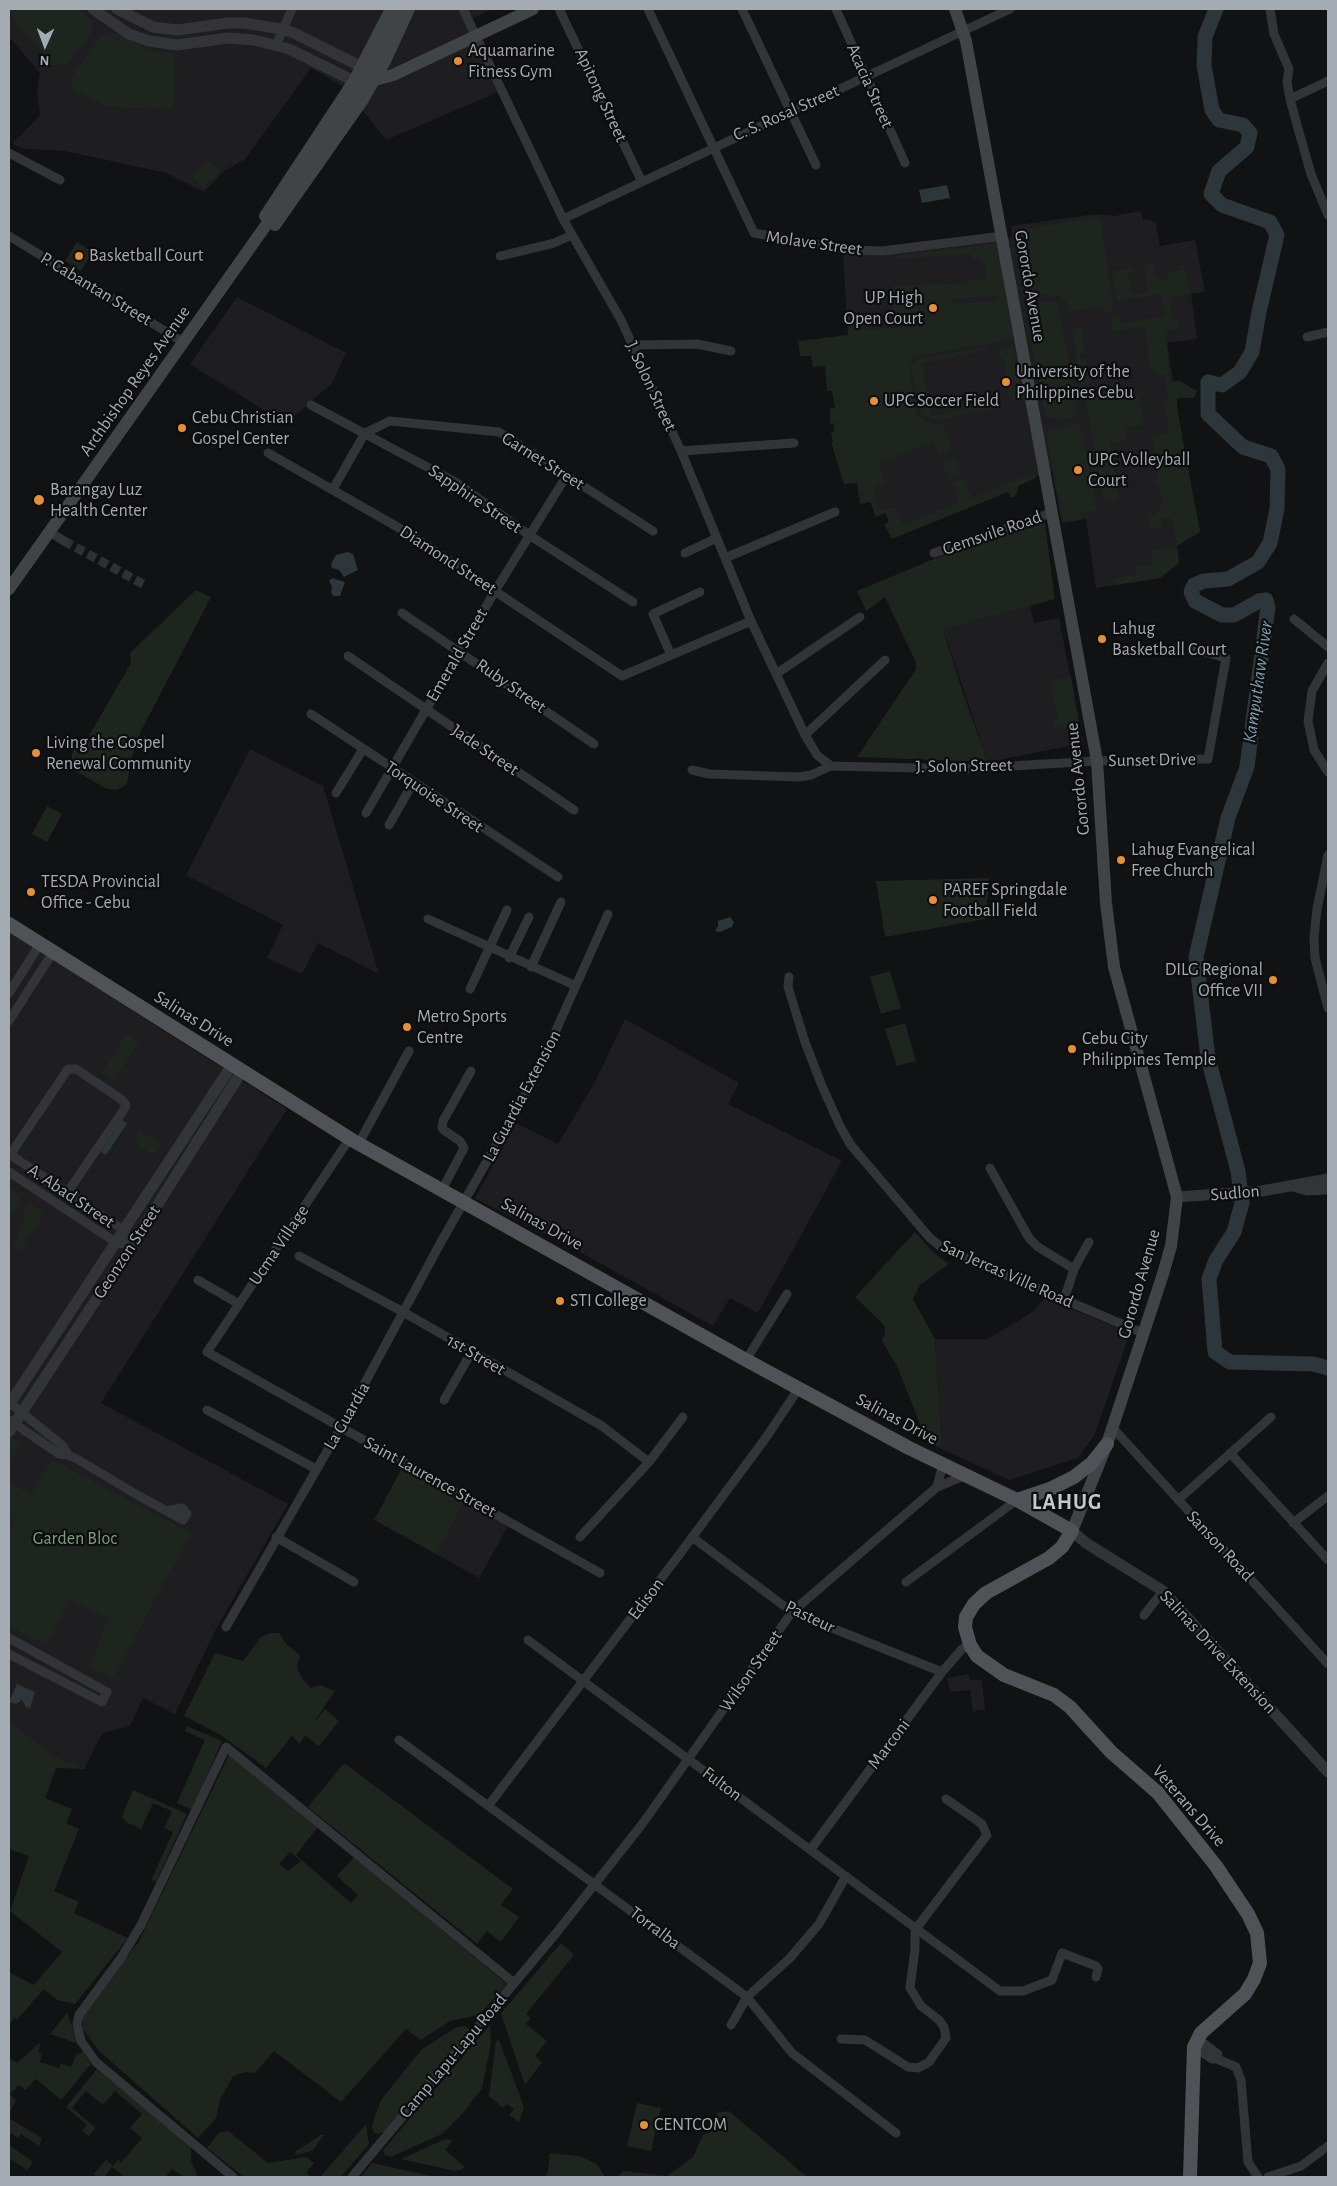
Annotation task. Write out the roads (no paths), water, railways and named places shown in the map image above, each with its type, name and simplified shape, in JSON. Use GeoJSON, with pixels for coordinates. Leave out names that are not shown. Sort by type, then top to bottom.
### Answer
{"type":"FeatureCollection","features":[{"type":"Feature","properties":{"kind":"main road","name":"Archbishop Reyes Avenue"},"geometry":{"type":"LineString","coordinates":[[233,272],[233,264],[354,81],[391,9]]}},
{"type":"Feature","properties":{"kind":"main road","name":"Archbishop Reyes Avenue"},"geometry":{"type":"LineString","coordinates":[[9,589],[276,211],[357,91],[400,9]]}},
{"type":"Feature","properties":{"kind":"main road","name":"Archbishop Reyes Avenue"},"geometry":{"type":"LineString","coordinates":[[233,272],[244,269],[374,81],[409,9]]}},
{"type":"Feature","properties":{"kind":"main road"},"geometry":{"type":"LineString","coordinates":[[354,81],[374,81],[393,75],[533,9]]}},
{"type":"Feature","properties":{"kind":"main road","name":"Gorordo Avenue"},"geometry":{"type":"LineString","coordinates":[[955,9],[963,31],[1003,236],[1051,513],[1097,761],[1106,903],[1114,967],[1177,1197],[1171,1246],[1107,1444],[1072,1531]]}},
{"type":"Feature","properties":{"kind":"main road"},"geometry":{"type":"LineString","coordinates":[[362,67],[374,81]]}},
{"type":"Feature","properties":{"kind":"main road","name":"Archbishop Reyes Avenue"},"geometry":{"type":"LineString","coordinates":[[9,578],[31,559]]}},
{"type":"Feature","properties":{"kind":"main road","name":"Archbishop Reyes Avenue"},"geometry":{"type":"LineString","coordinates":[[9,601],[31,559]]}},
{"type":"Feature","properties":{"kind":"main road","name":"Salinas Drive"},"geometry":{"type":"LineString","coordinates":[[9,924],[355,1141],[746,1360],[943,1464],[1017,1500],[1072,1531]]}},
{"type":"Feature","properties":{"kind":"main road"},"geometry":{"type":"LineString","coordinates":[[1017,1500],[1050,1489],[1074,1477],[1092,1463],[1107,1444]]}},
{"type":"Feature","properties":{"kind":"main road","name":"Veterans Drive"},"geometry":{"type":"LineString","coordinates":[[1072,1531],[1062,1546],[1049,1558],[986,1593],[974,1604],[966,1617],[965,1626],[970,1644],[977,1656],[990,1667],[1004,1675],[1054,1695],[1070,1707],[1111,1752],[1158,1793],[1216,1866],[1248,1914],[1257,1932],[1260,1947],[1260,1963],[1254,1979],[1245,1994],[1201,2033],[1196,2043]]}},
{"type":"Feature","properties":{"kind":"main road"},"geometry":{"type":"LineString","coordinates":[[1190,2177],[1196,2043]]}},
{"type":"Feature","properties":{"kind":"street"},"geometry":{"type":"LineString","coordinates":[[93,9],[129,34],[149,41],[177,45],[228,38],[254,40],[276,45],[305,56],[354,81]]}},
{"type":"Feature","properties":{"kind":"street"},"geometry":{"type":"LineString","coordinates":[[117,9],[140,22],[161,28],[188,29],[228,23],[259,24],[282,29],[294,33],[362,67]]}},
{"type":"Feature","properties":{"kind":"street"},"geometry":{"type":"LineString","coordinates":[[276,45],[292,9]]}},
{"type":"Feature","properties":{"kind":"street","name":"J. Solon Street"},"geometry":{"type":"LineString","coordinates":[[463,9],[563,219],[621,320],[681,451],[751,621],[805,735],[817,755],[831,766]]}},
{"type":"Feature","properties":{"kind":"street","name":"Apitong Street"},"geometry":{"type":"LineString","coordinates":[[559,9],[642,182]]}},
{"type":"Feature","properties":{"kind":"street","name":"Molave Street"},"geometry":{"type":"LineString","coordinates":[[648,9],[754,234],[849,250],[882,252],[1003,236]]}},
{"type":"Feature","properties":{"kind":"street"},"geometry":{"type":"LineString","coordinates":[[742,9],[816,165]]}},
{"type":"Feature","properties":{"kind":"street","name":"Acacia Street"},"geometry":{"type":"LineString","coordinates":[[836,9],[906,163]]}},
{"type":"Feature","properties":{"kind":"street","name":"C. S. Rosal Street"},"geometry":{"type":"LineString","coordinates":[[563,219],[714,146],[1010,9]]}},
{"type":"Feature","properties":{"kind":"street"},"geometry":{"type":"LineString","coordinates":[[1270,9],[1274,34],[1289,69],[1287,82],[1290,98],[1312,174],[1328,215]]}},
{"type":"Feature","properties":{"kind":"street"},"geometry":{"type":"LineString","coordinates":[[1290,98],[1328,81]]}},
{"type":"Feature","properties":{"kind":"street"},"geometry":{"type":"LineString","coordinates":[[9,153],[60,180]]}},
{"type":"Feature","properties":{"kind":"street","name":"P. Cabantan Street"},"geometry":{"type":"LineString","coordinates":[[9,236],[183,342]]}},
{"type":"Feature","properties":{"kind":"street"},"geometry":{"type":"LineString","coordinates":[[500,256],[554,243],[572,236]]}},
{"type":"Feature","properties":{"kind":"street"},"geometry":{"type":"LineString","coordinates":[[1307,337],[1328,332]]}},
{"type":"Feature","properties":{"kind":"street"},"geometry":{"type":"LineString","coordinates":[[633,346],[697,344],[731,351]]}},
{"type":"Feature","properties":{"kind":"street","name":"Sapphire Street"},"geometry":{"type":"LineString","coordinates":[[312,405],[457,483],[529,535],[632,602]]}},
{"type":"Feature","properties":{"kind":"street","name":"Garnet Street"},"geometry":{"type":"LineString","coordinates":[[365,433],[390,421],[499,432],[567,474],[652,531]]}},
{"type":"Feature","properties":{"kind":"street"},"geometry":{"type":"LineString","coordinates":[[333,489],[365,433]]}},
{"type":"Feature","properties":{"kind":"street"},"geometry":{"type":"LineString","coordinates":[[681,451],[794,443]]}},
{"type":"Feature","properties":{"kind":"street","name":"Diamond Street"},"geometry":{"type":"LineString","coordinates":[[268,453],[408,533],[622,676],[671,655]]}},
{"type":"Feature","properties":{"kind":"street","name":"Emerald Street"},"geometry":{"type":"LineString","coordinates":[[366,813],[495,591],[567,474]]}},
{"type":"Feature","properties":{"kind":"street"},"geometry":{"type":"LineString","coordinates":[[725,558],[836,512]]}},
{"type":"Feature","properties":{"kind":"street","name":"Gemsvile Road"},"geometry":{"type":"LineString","coordinates":[[934,554],[1051,513]]}},
{"type":"Feature","properties":{"kind":"street"},"geometry":{"type":"LineString","coordinates":[[50,532],[64,541]]}},
{"type":"Feature","properties":{"kind":"street"},"geometry":{"type":"LineString","coordinates":[[685,553],[717,538]]}},
{"type":"Feature","properties":{"kind":"street"},"geometry":{"type":"LineString","coordinates":[[700,592],[653,614],[671,655],[751,621]]}},
{"type":"Feature","properties":{"kind":"street","name":"Ruby Street"},"geometry":{"type":"LineString","coordinates":[[402,613],[594,744]]}},
{"type":"Feature","properties":{"kind":"street"},"geometry":{"type":"LineString","coordinates":[[776,674],[860,617]]}},
{"type":"Feature","properties":{"kind":"street"},"geometry":{"type":"LineString","coordinates":[[1294,619],[1328,647]]}},
{"type":"Feature","properties":{"kind":"street","name":"Sunset Drive"},"geometry":{"type":"LineString","coordinates":[[1097,761],[1208,759],[1226,658],[1194,649]]}},
{"type":"Feature","properties":{"kind":"street","name":"Jade Street"},"geometry":{"type":"LineString","coordinates":[[348,656],[574,810]]}},
{"type":"Feature","properties":{"kind":"street"},"geometry":{"type":"LineString","coordinates":[[805,735],[885,660]]}},
{"type":"Feature","properties":{"kind":"street"},"geometry":{"type":"LineString","coordinates":[[1328,663],[1312,691],[1308,720],[1314,750],[1328,772]]}},
{"type":"Feature","properties":{"kind":"street","name":"Torquoise Street"},"geometry":{"type":"LineString","coordinates":[[311,714],[558,877]]}},
{"type":"Feature","properties":{"kind":"street"},"geometry":{"type":"LineString","coordinates":[[336,793],[363,749]]}},
{"type":"Feature","properties":{"kind":"street","name":"J. Solon Street"},"geometry":{"type":"LineString","coordinates":[[692,770],[709,774],[799,777],[811,775],[831,766],[959,769],[1097,761]]}},
{"type":"Feature","properties":{"kind":"street"},"geometry":{"type":"LineString","coordinates":[[389,825],[413,783]]}},
{"type":"Feature","properties":{"kind":"street"},"geometry":{"type":"LineString","coordinates":[[1328,855],[1317,909],[1314,937],[1315,958],[1328,1008]]}},
{"type":"Feature","properties":{"kind":"street"},"geometry":{"type":"LineString","coordinates":[[531,967],[561,902]]}},
{"type":"Feature","properties":{"kind":"street"},"geometry":{"type":"LineString","coordinates":[[470,989],[507,910]]}},
{"type":"Feature","properties":{"kind":"street","name":"La Guardia Extension"},"geometry":{"type":"LineString","coordinates":[[464,1203],[536,1075],[608,914]]}},
{"type":"Feature","properties":{"kind":"street"},"geometry":{"type":"LineString","coordinates":[[510,958],[529,916]]}},
{"type":"Feature","properties":{"kind":"street"},"geometry":{"type":"LineString","coordinates":[[428,919],[489,949],[576,986]]}},
{"type":"Feature","properties":{"kind":"street"},"geometry":{"type":"LineString","coordinates":[[9,992],[40,944]]}},
{"type":"Feature","properties":{"kind":"street"},"geometry":{"type":"LineString","coordinates":[[9,1021],[53,952]]}},
{"type":"Feature","properties":{"kind":"street","name":"San Jercas Ville Road"},"geometry":{"type":"LineString","coordinates":[[789,977],[788,987],[805,1042],[822,1086],[844,1133],[850,1144],[929,1237],[942,1248],[1143,1333]]}},
{"type":"Feature","properties":{"kind":"street","name":"Ucma Village"},"geometry":{"type":"LineString","coordinates":[[207,1352],[355,1141],[409,1051]]}},
{"type":"Feature","properties":{"kind":"street","name":"Geonzon Street"},"geometry":{"type":"LineString","coordinates":[[9,1404],[237,1068]]}},
{"type":"Feature","properties":{"kind":"street","name":"Geonzon Street"},"geometry":{"type":"LineString","coordinates":[[11,1425],[22,1412],[132,1245],[237,1068]]}},
{"type":"Feature","properties":{"kind":"street"},"geometry":{"type":"LineString","coordinates":[[9,1154],[68,1069],[76,1069],[121,1099],[126,1105],[125,1108],[67,1193]]}},
{"type":"Feature","properties":{"kind":"street"},"geometry":{"type":"LineString","coordinates":[[442,1190],[464,1148],[460,1141],[445,1132],[442,1128],[443,1121],[471,1071]]}},
{"type":"Feature","properties":{"kind":"street","name":"A. Abad Street"},"geometry":{"type":"LineString","coordinates":[[9,1154],[125,1231],[132,1245]]}},
{"type":"Feature","properties":{"kind":"street"},"geometry":{"type":"LineString","coordinates":[[990,1168],[1029,1238],[1038,1247],[1074,1269]]}},
{"type":"Feature","properties":{"kind":"street","name":"A. Abad Street"},"geometry":{"type":"LineString","coordinates":[[9,1172],[117,1243],[132,1245]]}},
{"type":"Feature","properties":{"kind":"street","name":"Sudlon"},"geometry":{"type":"LineString","coordinates":[[1177,1197],[1262,1191],[1328,1179]]}},
{"type":"Feature","properties":{"kind":"street","name":"Sudlon"},"geometry":{"type":"LineString","coordinates":[[1293,1186],[1307,1190],[1328,1189]]}},
{"type":"Feature","properties":{"kind":"street","name":"La Guardia"},"geometry":{"type":"LineString","coordinates":[[226,1626],[341,1428],[464,1203]]}},
{"type":"Feature","properties":{"kind":"street"},"geometry":{"type":"LineString","coordinates":[[1064,1300],[1074,1269],[1089,1242]]}},
{"type":"Feature","properties":{"kind":"street","name":"1st Street"},"geometry":{"type":"LineString","coordinates":[[299,1256],[405,1313],[471,1353],[602,1426],[649,1462]]}},
{"type":"Feature","properties":{"kind":"street"},"geometry":{"type":"LineString","coordinates":[[198,1280],[239,1304]]}},
{"type":"Feature","properties":{"kind":"street"},"geometry":{"type":"LineString","coordinates":[[746,1360],[787,1294]]}},
{"type":"Feature","properties":{"kind":"street","name":"Saint Laurence Street"},"geometry":{"type":"LineString","coordinates":[[207,1352],[600,1574]]}},
{"type":"Feature","properties":{"kind":"street"},"geometry":{"type":"LineString","coordinates":[[444,1400],[471,1353]]}},
{"type":"Feature","properties":{"kind":"street","name":"Edison"},"geometry":{"type":"LineString","coordinates":[[488,1806],[765,1439],[799,1388]]}},
{"type":"Feature","properties":{"kind":"street"},"geometry":{"type":"LineString","coordinates":[[9,1404],[22,1412],[63,1446],[68,1454],[166,1511]]}},
{"type":"Feature","properties":{"kind":"street"},"geometry":{"type":"LineString","coordinates":[[207,1410],[316,1469]]}},
{"type":"Feature","properties":{"kind":"street"},"geometry":{"type":"LineString","coordinates":[[580,1538],[649,1462],[682,1417]]}},
{"type":"Feature","properties":{"kind":"street"},"geometry":{"type":"LineString","coordinates":[[1178,1500],[1271,1417]]}},
{"type":"Feature","properties":{"kind":"street"},"geometry":{"type":"LineString","coordinates":[[11,1425],[59,1454],[68,1454]]}},
{"type":"Feature","properties":{"kind":"street","name":"Sanson Road"},"geometry":{"type":"LineString","coordinates":[[1112,1427],[1328,1664]]}},
{"type":"Feature","properties":{"kind":"street"},"geometry":{"type":"LineString","coordinates":[[1230,1453],[1328,1560]]}},
{"type":"Feature","properties":{"kind":"street"},"geometry":{"type":"LineString","coordinates":[[936,1487],[943,1464]]}},
{"type":"Feature","properties":{"kind":"street","name":"Wilson Street"},"geometry":{"type":"LineString","coordinates":[[595,1884],[644,1823],[792,1612],[936,1487],[966,1475]]}},
{"type":"Feature","properties":{"kind":"street"},"geometry":{"type":"LineString","coordinates":[[1293,1523],[1328,1496]]}},
{"type":"Feature","properties":{"kind":"street"},"geometry":{"type":"LineString","coordinates":[[906,1582],[1017,1500]]}},
{"type":"Feature","properties":{"kind":"street","name":"Salinas Drive Extension"},"geometry":{"type":"LineString","coordinates":[[1072,1531],[1086,1543],[1163,1591],[1328,1772]]}},
{"type":"Feature","properties":{"kind":"street","name":"Pasteur"},"geometry":{"type":"LineString","coordinates":[[692,1536],[792,1612],[942,1672]]}},
{"type":"Feature","properties":{"kind":"street"},"geometry":{"type":"LineString","coordinates":[[276,1537],[354,1582]]}},
{"type":"Feature","properties":{"kind":"street"},"geometry":{"type":"LineString","coordinates":[[1144,1615],[1163,1591]]}},
{"type":"Feature","properties":{"kind":"street"},"geometry":{"type":"LineString","coordinates":[[9,1638],[107,1692],[102,1702],[9,1654]]}},
{"type":"Feature","properties":{"kind":"street","name":"Fulton"},"geometry":{"type":"LineString","coordinates":[[528,1640],[811,1849],[915,1930],[1000,1991],[1023,1991],[1052,1980],[1062,1953],[1096,1966],[1096,1978]]}},
{"type":"Feature","properties":{"kind":"street","name":"Marconi"},"geometry":{"type":"LineString","coordinates":[[811,1849],[942,1672],[962,1649],[970,1644]]}},
{"type":"Feature","properties":{"kind":"street"},"geometry":{"type":"LineString","coordinates":[[30,1665],[37,1654]]}},
{"type":"Feature","properties":{"kind":"street"},"geometry":{"type":"LineString","coordinates":[[83,1693],[89,1682]]}},
{"type":"Feature","properties":{"kind":"street","name":"Torralba"},"geometry":{"type":"LineString","coordinates":[[399,1740],[747,1998],[792,2053],[896,2133]]}},
{"type":"Feature","properties":{"kind":"street"},"geometry":{"type":"LineString","coordinates":[[233,2177],[96,2062],[78,2033],[79,2016],[121,1958],[141,1925],[226,1747],[514,1983]]}},
{"type":"Feature","properties":{"kind":"street"},"geometry":{"type":"LineString","coordinates":[[841,2039],[865,2040],[908,2067],[918,2068],[928,2062],[942,2046],[946,2038],[944,2028],[939,2020],[921,2006],[910,1988],[915,1949],[915,1930],[986,1838],[986,1830],[982,1824],[946,1798]]}},
{"type":"Feature","properties":{"kind":"street"},"geometry":{"type":"LineString","coordinates":[[731,2025],[747,1998],[790,1958],[819,1924],[846,1876]]}},
{"type":"Feature","properties":{"kind":"street","name":"Camp Lapu-Lapu Road"},"geometry":{"type":"LineString","coordinates":[[352,2177],[556,1934],[595,1884]]}},
{"type":"Feature","properties":{"kind":"street"},"geometry":{"type":"LineString","coordinates":[[1196,2043],[1218,2054],[1217,2059],[1236,2068],[1241,2080],[1248,2162],[1258,2177]]}},
{"type":"Feature","properties":{"kind":"street"},"geometry":{"type":"LineString","coordinates":[[1268,2177],[1301,2166],[1328,2146]]}},
{"type":"Feature","properties":{"kind":"waterway","name":"Kamputhaw River"},"geometry":{"type":"LineString","coordinates":[[1216,9],[1205,37],[1204,65],[1212,110],[1219,120],[1243,125],[1250,133],[1247,147],[1219,171],[1211,194],[1222,205],[1270,222],[1277,235],[1259,312],[1252,352],[1240,372],[1222,385],[1208,382],[1208,414],[1243,447],[1271,456],[1278,469],[1277,509],[1270,543],[1258,562],[1228,579],[1204,581],[1194,585],[1191,592],[1195,601],[1222,615],[1234,615],[1259,601],[1266,600],[1268,607],[1247,767],[1228,818],[1196,957],[1208,1058],[1238,1171],[1242,1203],[1234,1232],[1216,1260],[1209,1279],[1215,1352],[1230,1362],[1313,1364],[1328,1368]]}},
{"type":"Feature","properties":{"kind":"tunnel"},"geometry":{"type":"LineString","coordinates":[[64,541],[143,584]]}},
{"type":"Feature","properties":{"kind":"place","name":"Aquamarine Fitness Gym"},"geometry":{"type":"Point","coordinates":[458,61]}},
{"type":"Feature","properties":{"kind":"place","name":"Basketball Court"},"geometry":{"type":"Point","coordinates":[79,256]}},
{"type":"Feature","properties":{"kind":"place","name":"UP High Open Court"},"geometry":{"type":"Point","coordinates":[933,308]}},
{"type":"Feature","properties":{"kind":"place","name":"University of the Philippines Cebu"},"geometry":{"type":"Point","coordinates":[1006,382]}},
{"type":"Feature","properties":{"kind":"place","name":"UPC Soccer Field"},"geometry":{"type":"Point","coordinates":[874,401]}},
{"type":"Feature","properties":{"kind":"place","name":"Cebu Christian Gospel Center"},"geometry":{"type":"Point","coordinates":[182,428]}},
{"type":"Feature","properties":{"kind":"place","name":"UPC Volleyball Court"},"geometry":{"type":"Point","coordinates":[1078,470]}},
{"type":"Feature","properties":{"kind":"place","name":"Barangay Luz Health Center"},"geometry":{"type":"Point","coordinates":[39,500]}},
{"type":"Feature","properties":{"kind":"place","name":"Lahug Basketball Court"},"geometry":{"type":"Point","coordinates":[1102,639]}},
{"type":"Feature","properties":{"kind":"place","name":"Living the Gospel Renewal Community"},"geometry":{"type":"Point","coordinates":[36,753]}},
{"type":"Feature","properties":{"kind":"place","name":"Lahug Evangelical Free Church"},"geometry":{"type":"Point","coordinates":[1121,860]}},
{"type":"Feature","properties":{"kind":"place","name":"TESDA Provincial Office - Cebu"},"geometry":{"type":"Point","coordinates":[31,892]}},
{"type":"Feature","properties":{"kind":"place","name":"PAREF Springdale Football Field"},"geometry":{"type":"Point","coordinates":[933,900]}},
{"type":"Feature","properties":{"kind":"place","name":"DILG Regional Office VII"},"geometry":{"type":"Point","coordinates":[1273,980]}},
{"type":"Feature","properties":{"kind":"place","name":"Metro Sports Centre"},"geometry":{"type":"Point","coordinates":[407,1027]}},
{"type":"Feature","properties":{"kind":"place","name":"Cebu City Philippines Temple"},"geometry":{"type":"Point","coordinates":[1072,1049]}},
{"type":"Feature","properties":{"kind":"place","name":"STI College"},"geometry":{"type":"Point","coordinates":[560,1301]}},
{"type":"Feature","properties":{"kind":"place","name":"CENTCOM"},"geometry":{"type":"Point","coordinates":[644,2125]}},
{"type":"Feature","properties":{"kind":"district","name":"LAHUG"},"geometry":{"type":"Point","coordinates":[1067,1502]}},
{"type":"Feature","properties":{"kind":"park label","name":"Garden Bloc"},"geometry":{"type":"Point","coordinates":[75,1539]}}]}
